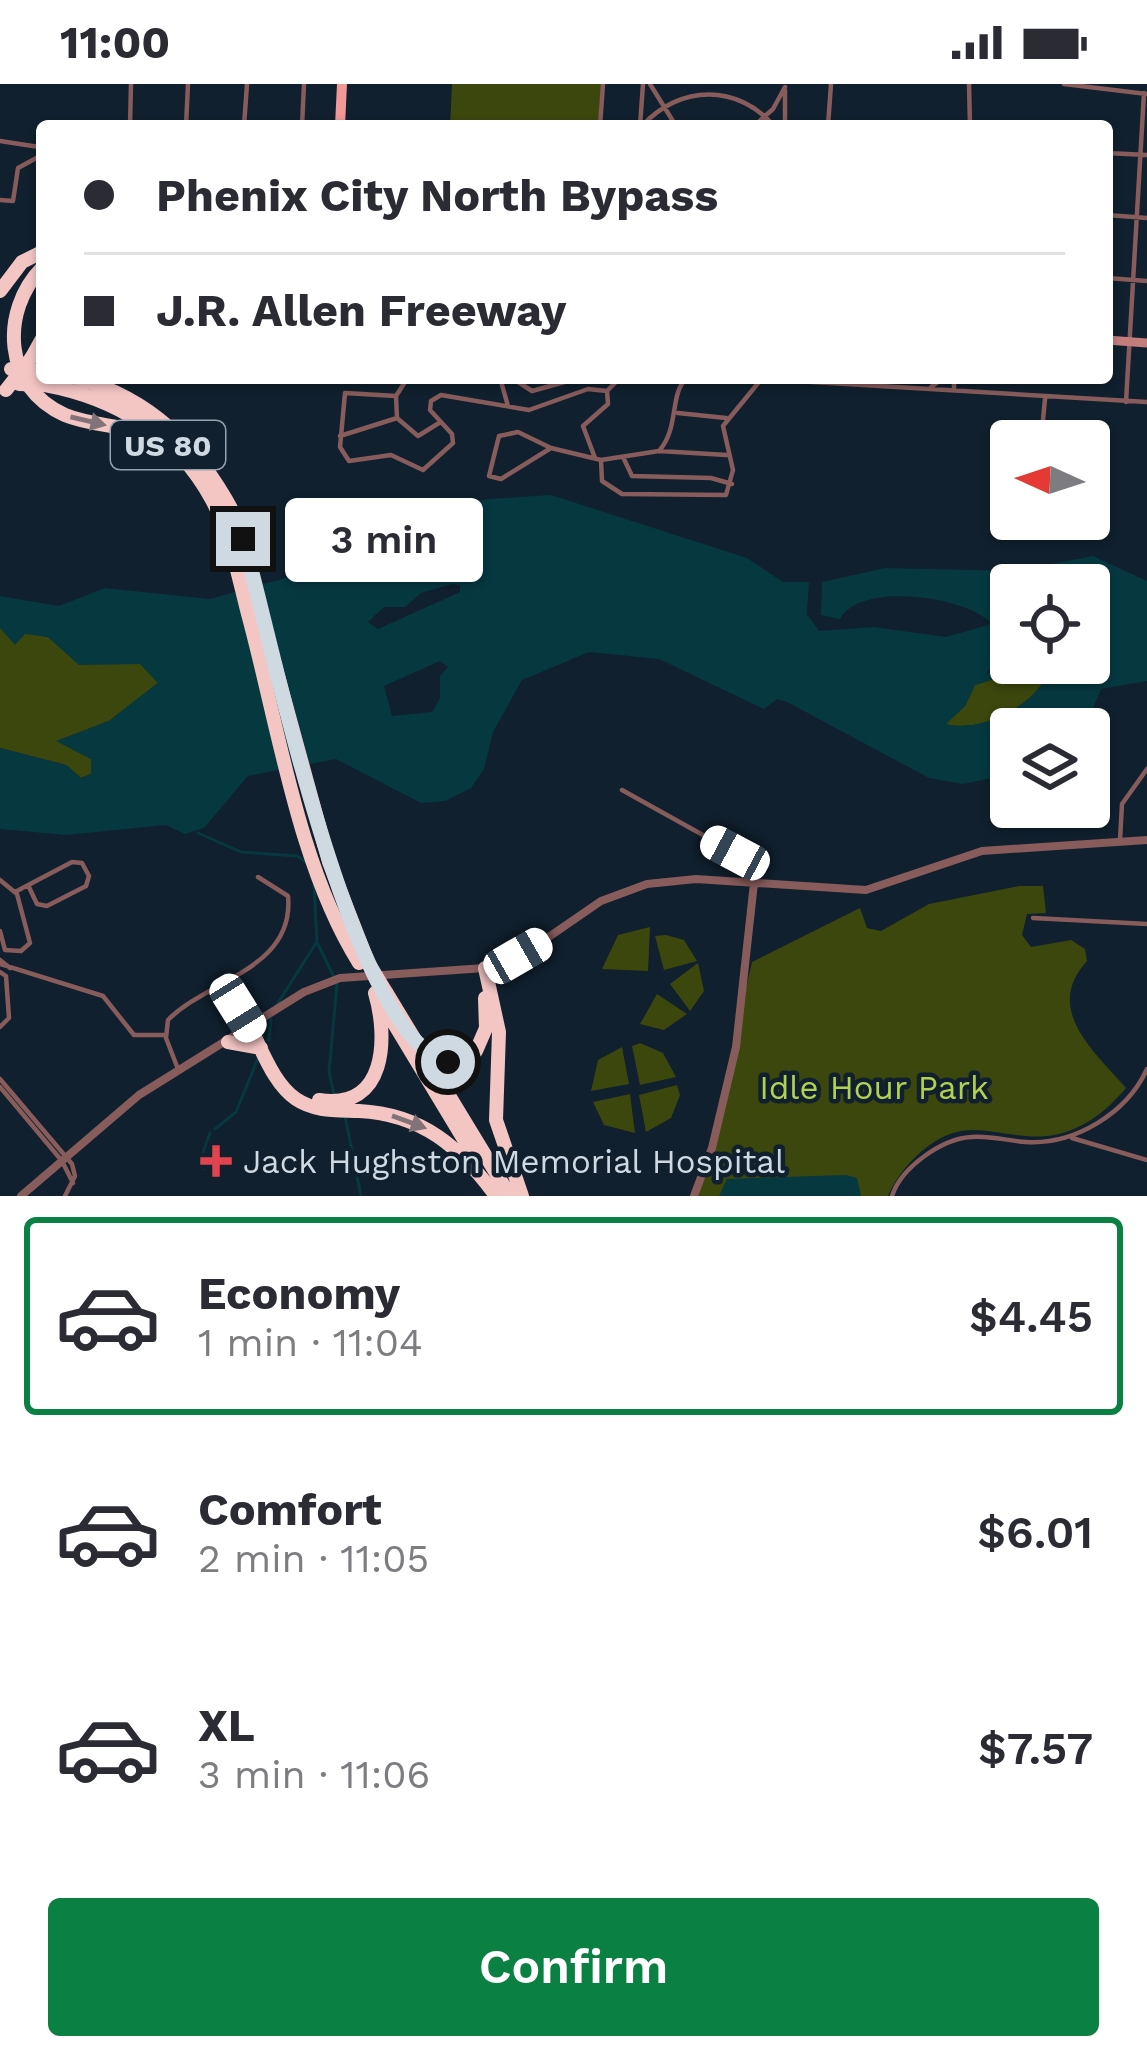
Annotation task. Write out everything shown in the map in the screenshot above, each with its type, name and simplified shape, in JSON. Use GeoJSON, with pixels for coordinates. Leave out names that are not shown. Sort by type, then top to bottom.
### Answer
{"type":"FeatureCollection","features":[{"type":"Feature","properties":{"kind":"highway"},"geometry":{"type":"LineString","coordinates":[[0,291],[22,262],[36,255]]}},
{"type":"Feature","properties":{"kind":"highway"},"geometry":{"type":"LineString","coordinates":[[36,275],[22,292],[11,321],[15,352],[32,388],[64,415],[142,432],[178,456]]}},
{"type":"Feature","properties":{"kind":"highway","name":"US 80"},"geometry":{"type":"LineString","coordinates":[[5,370],[36,371]]}},
{"type":"Feature","properties":{"kind":"highway"},"geometry":{"type":"LineString","coordinates":[[6,388],[36,372]]}},
{"type":"Feature","properties":{"kind":"highway","name":"US 80"},"geometry":{"type":"LineString","coordinates":[[6,388],[36,372]]}},
{"type":"Feature","properties":{"kind":"highway","name":"US 80"},"geometry":{"type":"LineString","coordinates":[[67,384],[121,408],[178,456],[211,498],[242,563]]}},
{"type":"Feature","properties":{"kind":"highway","name":"US 80"},"geometry":{"type":"LineString","coordinates":[[95,384],[134,397],[155,413],[216,481],[304,795],[363,962],[497,1196]]}},
{"type":"Feature","properties":{"kind":"highway"},"geometry":{"type":"LineString","coordinates":[[121,384],[154,405],[179,430],[216,481]]}},
{"type":"Feature","properties":{"kind":"highway"},"geometry":{"type":"LineString","coordinates":[[416,1041],[448,1062],[476,1051],[487,1019],[483,969]]}},
{"type":"Feature","properties":{"kind":"highway"},"geometry":{"type":"LineString","coordinates":[[483,969],[499,1032],[496,1120],[522,1196]]}},
{"type":"Feature","properties":{"kind":"highway"},"geometry":{"type":"LineString","coordinates":[[254,1028],[293,1088],[327,1102],[345,1099],[371,1080],[380,1062],[385,1044],[380,993]]}},
{"type":"Feature","properties":{"kind":"highway","name":"US 80"},"geometry":{"type":"LineString","coordinates":[[380,993],[416,1041],[510,1196]]}},
{"type":"Feature","properties":{"kind":"highway"},"geometry":{"type":"LineString","coordinates":[[254,1028],[292,1097],[320,1109],[383,1113],[426,1127],[469,1160],[497,1196]]}},
{"type":"Feature","properties":{"kind":"highway"},"geometry":{"type":"LineString","coordinates":[[228,1042],[261,1048]]}},
{"type":"Feature","properties":{"kind":"main road"},"geometry":{"type":"LineString","coordinates":[[340,120],[342,84]]}},
{"type":"Feature","properties":{"kind":"main road"},"geometry":{"type":"LineString","coordinates":[[1113,341],[1147,343]]}},
{"type":"Feature","properties":{"kind":"street"},"geometry":{"type":"LineString","coordinates":[[130,120],[131,84]]}},
{"type":"Feature","properties":{"kind":"street"},"geometry":{"type":"LineString","coordinates":[[186,120],[188,84]]}},
{"type":"Feature","properties":{"kind":"street"},"geometry":{"type":"LineString","coordinates":[[244,120],[247,84]]}},
{"type":"Feature","properties":{"kind":"street"},"geometry":{"type":"LineString","coordinates":[[302,120],[304,84]]}},
{"type":"Feature","properties":{"kind":"street"},"geometry":{"type":"LineString","coordinates":[[600,120],[603,84]]}},
{"type":"Feature","properties":{"kind":"street"},"geometry":{"type":"LineString","coordinates":[[647,84],[671,120]]}},
{"type":"Feature","properties":{"kind":"street"},"geometry":{"type":"LineString","coordinates":[[642,120],[647,84]]}},
{"type":"Feature","properties":{"kind":"street"},"geometry":{"type":"LineString","coordinates":[[828,120],[831,84]]}},
{"type":"Feature","properties":{"kind":"street"},"geometry":{"type":"LineString","coordinates":[[969,84],[970,120]]}},
{"type":"Feature","properties":{"kind":"street"},"geometry":{"type":"LineString","coordinates":[[1064,84],[1145,93],[1126,402]]}},
{"type":"Feature","properties":{"kind":"street"},"geometry":{"type":"LineString","coordinates":[[761,120],[785,85]]}},
{"type":"Feature","properties":{"kind":"street"},"geometry":{"type":"LineString","coordinates":[[785,85],[785,120]]}},
{"type":"Feature","properties":{"kind":"street"},"geometry":{"type":"LineString","coordinates":[[647,120],[660,106],[700,88],[747,99],[769,120]]}},
{"type":"Feature","properties":{"kind":"street"},"geometry":{"type":"LineString","coordinates":[[0,141],[36,146]]}},
{"type":"Feature","properties":{"kind":"street"},"geometry":{"type":"LineString","coordinates":[[1113,153],[1143,155]]}},
{"type":"Feature","properties":{"kind":"street"},"geometry":{"type":"LineString","coordinates":[[3,201],[13,201],[18,168],[36,158]]}},
{"type":"Feature","properties":{"kind":"street"},"geometry":{"type":"LineString","coordinates":[[1113,216],[1147,218]]}},
{"type":"Feature","properties":{"kind":"street"},"geometry":{"type":"LineString","coordinates":[[1113,278],[1147,280]]}},
{"type":"Feature","properties":{"kind":"street"},"geometry":{"type":"LineString","coordinates":[[403,384],[396,395],[397,418],[418,436],[439,422]]}},
{"type":"Feature","properties":{"kind":"street"},"geometry":{"type":"LineString","coordinates":[[502,384],[508,406]]}},
{"type":"Feature","properties":{"kind":"street"},"geometry":{"type":"LineString","coordinates":[[521,384],[532,391],[557,384]]}},
{"type":"Feature","properties":{"kind":"street"},"geometry":{"type":"LineString","coordinates":[[612,384],[608,404],[583,425],[602,481],[614,491],[713,498],[731,488]]}},
{"type":"Feature","properties":{"kind":"street"},"geometry":{"type":"LineString","coordinates":[[659,451],[675,427],[676,390],[682,384]]}},
{"type":"Feature","properties":{"kind":"street"},"geometry":{"type":"LineString","coordinates":[[731,488],[726,418],[758,384]]}},
{"type":"Feature","properties":{"kind":"street"},"geometry":{"type":"LineString","coordinates":[[850,384],[1147,402]]}},
{"type":"Feature","properties":{"kind":"street"},"geometry":{"type":"LineString","coordinates":[[926,390],[935,384]]}},
{"type":"Feature","properties":{"kind":"street"},"geometry":{"type":"LineString","coordinates":[[954,384],[954,390]]}},
{"type":"Feature","properties":{"kind":"street"},"geometry":{"type":"LineString","coordinates":[[396,395],[348,391],[340,436],[349,461],[391,455],[422,470],[453,443],[452,434],[430,404],[448,394],[543,408],[588,389],[607,391]]}},
{"type":"Feature","properties":{"kind":"street"},"geometry":{"type":"LineString","coordinates":[[1043,420],[1046,396]]}},
{"type":"Feature","properties":{"kind":"street"},"geometry":{"type":"LineString","coordinates":[[676,412],[726,418]]}},
{"type":"Feature","properties":{"kind":"street"},"geometry":{"type":"LineString","coordinates":[[340,436],[397,418]]}},
{"type":"Feature","properties":{"kind":"street"},"geometry":{"type":"LineString","coordinates":[[550,448],[501,479],[489,476],[490,457],[499,436],[518,432],[550,448],[598,459],[659,451],[727,455]]}},
{"type":"Feature","properties":{"kind":"street"},"geometry":{"type":"LineString","coordinates":[[623,457],[632,476],[711,478],[731,488]]}},
{"type":"Feature","properties":{"kind":"street"},"geometry":{"type":"LineString","coordinates":[[1120,840],[1122,804],[1147,769]]}},
{"type":"Feature","properties":{"kind":"street"},"geometry":{"type":"LineString","coordinates":[[622,790],[751,863],[754,883],[736,1047],[694,1196]]}},
{"type":"Feature","properties":{"kind":"street"},"geometry":{"type":"LineString","coordinates":[[21,1196],[178,1069],[254,1028],[304,992],[340,978],[483,969],[518,956],[623,891],[671,880],[866,890],[982,850],[1147,840]]}},
{"type":"Feature","properties":{"kind":"street"},"geometry":{"type":"LineString","coordinates":[[15,892],[77,862],[89,876],[86,886],[47,906],[37,904],[28,886]]}},
{"type":"Feature","properties":{"kind":"street"},"geometry":{"type":"LineString","coordinates":[[178,1069],[166,1035],[174,1014],[227,985],[268,951],[290,911],[282,888],[258,877]]}},
{"type":"Feature","properties":{"kind":"street"},"geometry":{"type":"LineString","coordinates":[[0,880],[15,892],[30,943],[21,951],[3,950],[0,931]]}},
{"type":"Feature","properties":{"kind":"street"},"geometry":{"type":"LineString","coordinates":[[1033,918],[1147,924]]}},
{"type":"Feature","properties":{"kind":"street"},"geometry":{"type":"LineString","coordinates":[[0,1027],[9,1018],[3,966],[103,996],[134,1035],[166,1035]]}},
{"type":"Feature","properties":{"kind":"street"},"geometry":{"type":"LineString","coordinates":[[227,985],[254,1028]]}},
{"type":"Feature","properties":{"kind":"street"},"geometry":{"type":"LineString","coordinates":[[1069,1137],[1120,1105],[1145,1078],[1147,1069]]}},
{"type":"Feature","properties":{"kind":"street"},"geometry":{"type":"LineString","coordinates":[[2,1087],[65,1158]]}},
{"type":"Feature","properties":{"kind":"street"},"geometry":{"type":"LineString","coordinates":[[2,1087],[65,1158],[73,1183],[64,1196]]}},
{"type":"Feature","properties":{"kind":"street"},"geometry":{"type":"LineString","coordinates":[[892,1196],[908,1171],[957,1139],[1069,1137],[1147,1160]]}},
{"type":"Feature","properties":{"kind":"street"},"geometry":{"type":"LineString","coordinates":[[53,1169],[55,1152]]}},
{"type":"Feature","properties":{"kind":"green space"},"geometry":{"type":"Polygon","coordinates":[[[452,84],[601,84],[598,120],[450,120],[452,84]]]}},
{"type":"Feature","properties":{"kind":"green space"},"geometry":{"type":"Polygon","coordinates":[[[0,628],[48,637],[79,664],[141,664],[158,683],[109,721],[57,741],[91,759],[91,774],[81,778],[66,765],[0,748],[0,628]]]}},
{"type":"Feature","properties":{"kind":"green space"},"geometry":{"type":"Polygon","coordinates":[[[990,680],[990,684],[1042,684],[1016,708],[990,708],[990,721],[945,724],[965,706],[975,685],[990,680]]]}},
{"type":"Feature","properties":{"kind":"green space","name":"Idle Hour Park"},"geometry":{"type":"Polygon","coordinates":[[[1019,886],[1043,886],[1046,913],[1027,914],[1022,935],[1031,947],[1071,940],[1085,949],[1087,961],[1070,996],[1072,1013],[1088,1044],[1126,1088],[1110,1105],[1081,1126],[1059,1134],[972,1130],[945,1136],[911,1162],[888,1196],[698,1196],[752,962],[860,908],[867,928],[881,931],[929,904],[1019,886]]]}},
{"type":"Feature","properties":{"kind":"green space"},"geometry":{"type":"Polygon","coordinates":[[[650,927],[648,971],[602,969],[618,935],[650,927]]]}},
{"type":"Feature","properties":{"kind":"green space"},"geometry":{"type":"Polygon","coordinates":[[[655,936],[684,940],[697,961],[664,970],[655,936]]]}},
{"type":"Feature","properties":{"kind":"green space"},"geometry":{"type":"Polygon","coordinates":[[[698,963],[704,991],[690,1011],[670,984],[698,963]]]}},
{"type":"Feature","properties":{"kind":"green space"},"geometry":{"type":"Polygon","coordinates":[[[657,994],[687,1014],[664,1030],[640,1024],[657,994]]]}},
{"type":"Feature","properties":{"kind":"green space"},"geometry":{"type":"Polygon","coordinates":[[[640,1043],[663,1053],[676,1077],[640,1085],[632,1046],[640,1043]]]}},
{"type":"Feature","properties":{"kind":"green space"},"geometry":{"type":"Polygon","coordinates":[[[622,1047],[629,1084],[591,1091],[598,1060],[622,1047]]]}},
{"type":"Feature","properties":{"kind":"green space"},"geometry":{"type":"Polygon","coordinates":[[[677,1085],[680,1095],[671,1118],[646,1132],[639,1095],[677,1085]]]}},
{"type":"Feature","properties":{"kind":"green space"},"geometry":{"type":"Polygon","coordinates":[[[630,1094],[635,1133],[604,1125],[593,1102],[630,1094]]]}},
{"type":"Feature","properties":{"kind":"shaded area"},"geometry":{"type":"Polygon","coordinates":[[[551,495],[747,558],[783,582],[809,582],[807,614],[819,631],[874,627],[946,637],[990,625],[986,675],[990,672],[990,680],[975,685],[965,706],[946,724],[990,720],[990,778],[963,784],[929,778],[787,702],[777,699],[764,709],[659,659],[589,652],[522,680],[493,732],[484,769],[471,788],[445,801],[421,803],[336,759],[248,776],[204,828],[185,834],[166,825],[66,835],[0,829],[0,748],[66,765],[81,778],[91,774],[91,759],[56,741],[109,721],[158,683],[140,664],[79,665],[48,637],[25,634],[15,645],[0,628],[0,596],[59,606],[105,588],[210,599],[324,567],[371,528],[396,517],[489,499],[551,495]],[[460,585],[421,593],[405,607],[384,607],[368,622],[378,629],[460,592],[460,585]],[[440,661],[384,686],[392,716],[432,712],[440,698],[440,676],[448,667],[440,661]]]}},
{"type":"Feature","properties":{"kind":"shaded area"},"geometry":{"type":"Polygon","coordinates":[[[1093,556],[1147,581],[1147,681],[1101,689],[1093,708],[1016,708],[1041,684],[1110,684],[1110,564],[1051,564],[1093,556]]]}},
{"type":"Feature","properties":{"kind":"shaded area"},"geometry":{"type":"Polygon","coordinates":[[[885,568],[990,570],[990,622],[961,606],[914,597],[868,600],[851,607],[840,619],[821,615],[822,582],[885,568]]]}},
{"type":"Feature","properties":{"kind":"shaded area"},"geometry":{"type":"Polygon","coordinates":[[[857,1178],[861,1196],[719,1196],[727,1179],[857,1178]]]}},
{"type":"Feature","properties":{"kind":"waterway"},"geometry":{"type":"LineString","coordinates":[[198,833],[241,852],[297,856],[309,864]]}},
{"type":"Feature","properties":{"kind":"waterway"},"geometry":{"type":"LineString","coordinates":[[314,885],[317,942],[334,977]]}},
{"type":"Feature","properties":{"kind":"waterway"},"geometry":{"type":"LineString","coordinates":[[276,1006],[316,943]]}},
{"type":"Feature","properties":{"kind":"waterway"},"geometry":{"type":"LineString","coordinates":[[334,1094],[329,1072],[337,984]]}},
{"type":"Feature","properties":{"kind":"waterway"},"geometry":{"type":"LineString","coordinates":[[269,1040],[271,1019]]}},
{"type":"Feature","properties":{"kind":"waterway"},"geometry":{"type":"LineString","coordinates":[[215,1129],[236,1112],[259,1056]]}},
{"type":"Feature","properties":{"kind":"waterway"},"geometry":{"type":"LineString","coordinates":[[345,1116],[361,1196]]}},
{"type":"Feature","properties":{"kind":"waterway"},"geometry":{"type":"LineString","coordinates":[[202,1155],[210,1133]]}},
{"type":"Feature","properties":{"kind":"waterway"},"geometry":{"type":"LineString","coordinates":[[203,1162],[203,1169]]}},
{"type":"Feature","properties":{"kind":"place","name":"Jack Hughston Memorial Hospital"},"geometry":{"type":"Point","coordinates":[216,1161]}},
{"type":"Feature","properties":{"kind":"route"},"geometry":{"type":"LineString","coordinates":[[243,539],[323,843],[349,921],[416,1041],[433,1057],[448,1062]]}}]}
